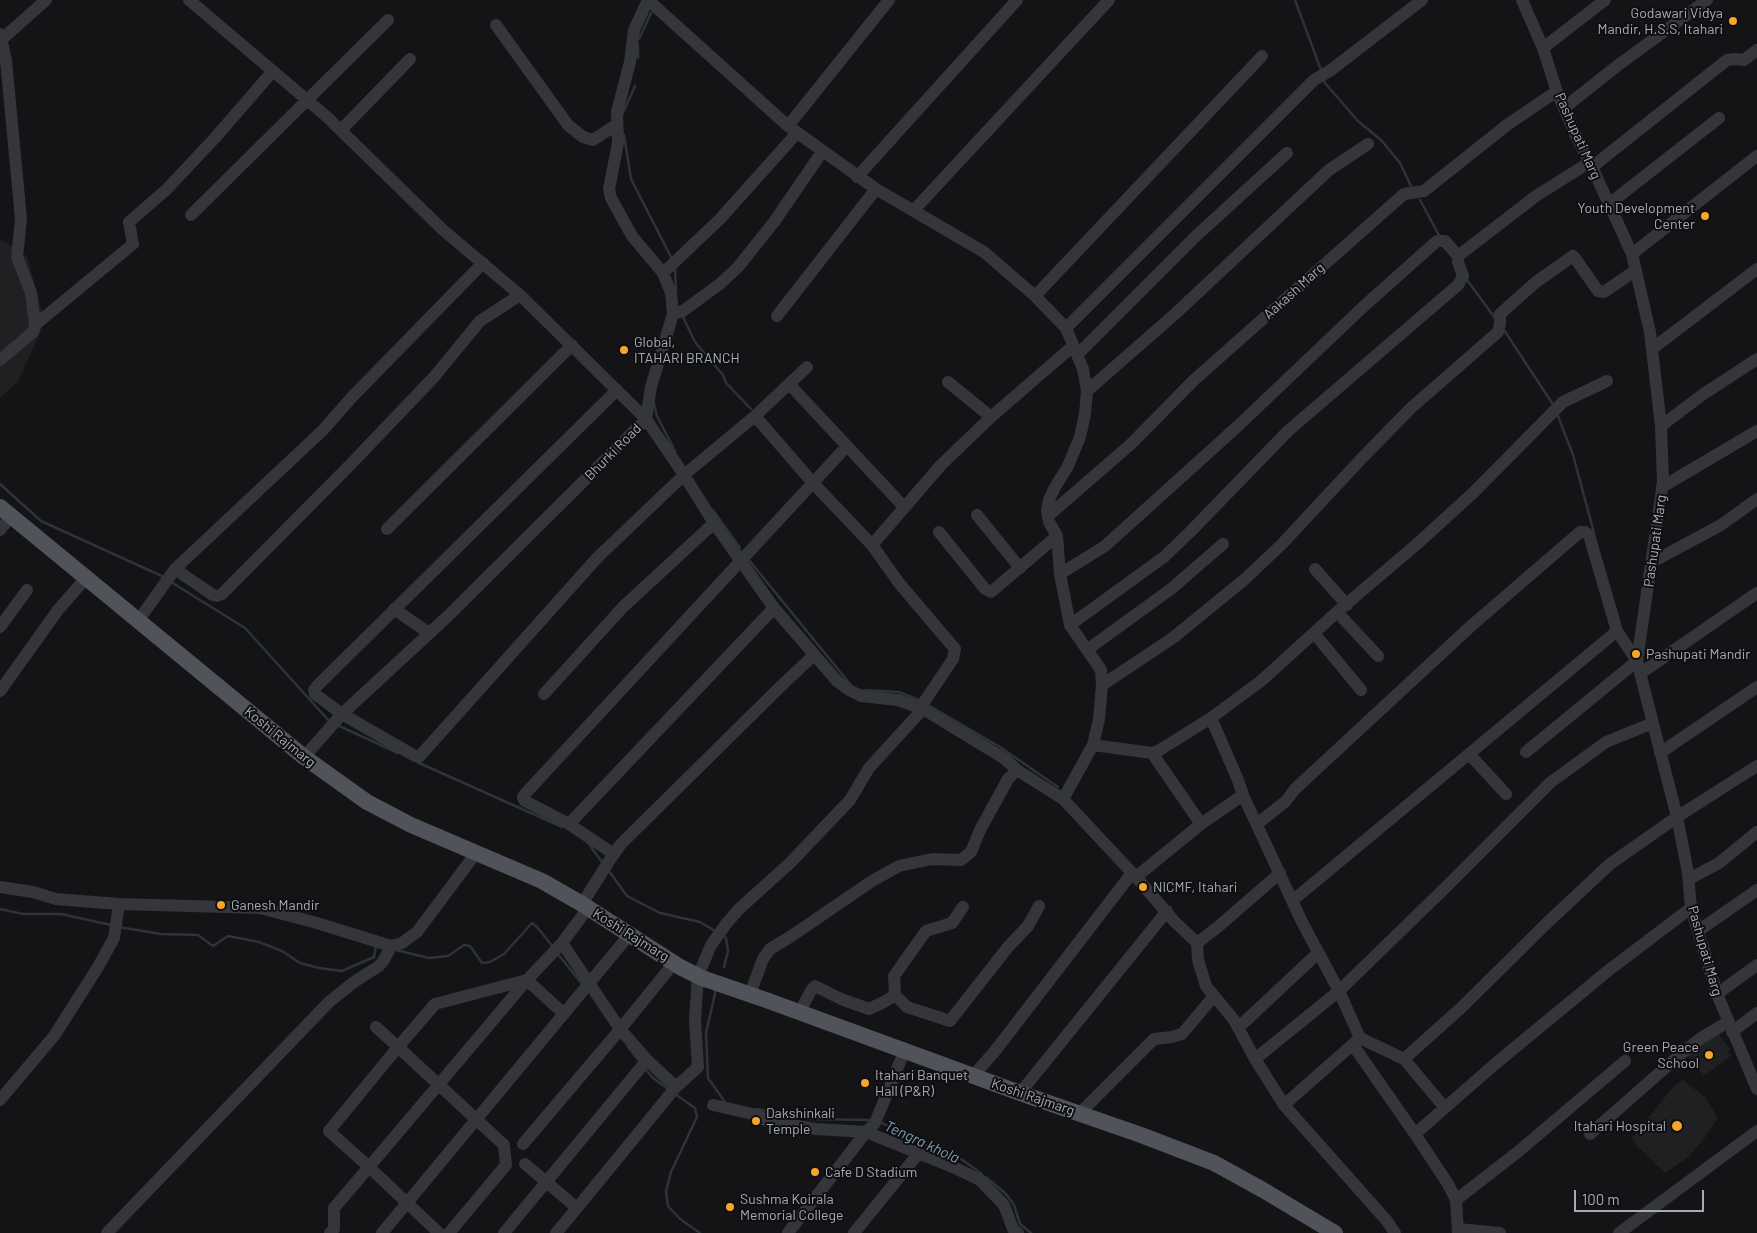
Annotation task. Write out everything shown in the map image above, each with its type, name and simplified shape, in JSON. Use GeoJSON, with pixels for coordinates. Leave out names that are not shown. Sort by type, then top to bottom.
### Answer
{"type":"FeatureCollection","features":[{"type":"Feature","properties":{"kind":"main road","name":"Koshi Rajmarg"},"geometry":{"type":"LineString","coordinates":[[6,512],[304,757],[367,802],[411,825],[542,881],[674,963],[700,977],[1214,1163],[1335,1233]]}},
{"type":"Feature","properties":{"kind":"street"},"geometry":{"type":"LineString","coordinates":[[0,360],[33,332],[35,324],[31,293],[17,257],[22,219],[6,60],[1,37],[46,0]]}},
{"type":"Feature","properties":{"kind":"street"},"geometry":{"type":"LineString","coordinates":[[189,0],[341,130],[443,230],[520,295],[646,419],[714,523],[774,608],[837,680],[849,690],[861,696],[898,700],[921,709],[1005,759],[1016,770],[1063,799],[1196,943],[1198,960],[1206,986],[1234,1020],[1255,1059],[1284,1105],[1387,1221],[1395,1233]]}},
{"type":"Feature","properties":{"kind":"street"},"geometry":{"type":"LineString","coordinates":[[648,0],[793,130],[857,177],[984,252],[1035,296],[1066,328],[1083,370],[1087,391],[1085,414],[1080,436],[1068,466],[1049,500],[1048,516],[1056,536],[1060,574],[1070,625],[1101,670],[1102,685],[1099,719],[1093,745],[1063,799]]}},
{"type":"Feature","properties":{"kind":"street","name":"Bhurki Road"},"geometry":{"type":"LineString","coordinates":[[304,757],[337,721],[646,419],[651,388],[673,314],[671,293],[663,273],[632,236],[611,198],[610,180],[618,143],[617,112],[630,62],[634,30],[648,0]]}},
{"type":"Feature","properties":{"kind":"street"},"geometry":{"type":"LineString","coordinates":[[663,273],[720,219],[793,130],[889,0]]}},
{"type":"Feature","properties":{"kind":"street"},"geometry":{"type":"LineString","coordinates":[[857,177],[1017,0]]}},
{"type":"Feature","properties":{"kind":"street"},"geometry":{"type":"LineString","coordinates":[[914,210],[1109,0]]}},
{"type":"Feature","properties":{"kind":"street"},"geometry":{"type":"LineString","coordinates":[[1066,328],[1307,87],[1407,5],[1422,0]]}},
{"type":"Feature","properties":{"kind":"street","name":"Pashupati Marg"},"geometry":{"type":"LineString","coordinates":[[1522,0],[1543,48],[1564,108],[1632,254],[1636,270],[1652,349],[1661,426],[1662,487],[1639,667],[1677,817],[1689,879],[1691,908],[1716,994],[1730,1027],[1752,1064],[1757,1089]]}},
{"type":"Feature","properties":{"kind":"street"},"geometry":{"type":"LineString","coordinates":[[1543,48],[1605,0]]}},
{"type":"Feature","properties":{"kind":"street"},"geometry":{"type":"LineString","coordinates":[[1564,108],[1694,4],[1707,0]]}},
{"type":"Feature","properties":{"kind":"street"},"geometry":{"type":"LineString","coordinates":[[191,215],[306,99],[388,20]]}},
{"type":"Feature","properties":{"kind":"street"},"geometry":{"type":"LineString","coordinates":[[496,25],[568,125],[583,137],[592,140],[616,125]]}},
{"type":"Feature","properties":{"kind":"street"},"geometry":{"type":"LineString","coordinates":[[1458,256],[1536,196],[1591,164],[1727,60],[1744,60],[1757,50]]}},
{"type":"Feature","properties":{"kind":"street"},"geometry":{"type":"LineString","coordinates":[[1035,296],[1262,56]]}},
{"type":"Feature","properties":{"kind":"street"},"geometry":{"type":"LineString","coordinates":[[341,130],[410,59]]}},
{"type":"Feature","properties":{"kind":"street"},"geometry":{"type":"LineString","coordinates":[[35,324],[133,244],[129,222],[166,190],[214,139],[273,71]]}},
{"type":"Feature","properties":{"kind":"street","name":"Aakash Marg"},"geometry":{"type":"LineString","coordinates":[[1048,516],[1131,444],[1194,380],[1404,194],[1424,191],[1507,125],[1558,91]]}},
{"type":"Feature","properties":{"kind":"street"},"geometry":{"type":"LineString","coordinates":[[1609,204],[1719,118]]}},
{"type":"Feature","properties":{"kind":"street"},"geometry":{"type":"LineString","coordinates":[[1087,391],[1176,314],[1329,170],[1368,144]]}},
{"type":"Feature","properties":{"kind":"street"},"geometry":{"type":"LineString","coordinates":[[673,314],[683,311],[738,267],[774,222],[822,152]]}},
{"type":"Feature","properties":{"kind":"street"},"geometry":{"type":"LineString","coordinates":[[872,545],[940,465],[991,417],[1075,350],[1287,153]]}},
{"type":"Feature","properties":{"kind":"street"},"geometry":{"type":"LineString","coordinates":[[1632,254],[1757,156]]}},
{"type":"Feature","properties":{"kind":"street"},"geometry":{"type":"LineString","coordinates":[[777,316],[876,189]]}},
{"type":"Feature","properties":{"kind":"street"},"geometry":{"type":"LineString","coordinates":[[1060,574],[1105,546],[1239,425],[1363,307],[1441,241],[1458,256],[1462,274],[1458,284],[1288,431],[1164,557],[1070,625]]}},
{"type":"Feature","properties":{"kind":"street"},"geometry":{"type":"LineString","coordinates":[[1102,685],[1174,637],[1245,579],[1281,545],[1363,457],[1412,408],[1498,332],[1500,314],[1536,282],[1573,256],[1598,291],[1604,292],[1636,270]]}},
{"type":"Feature","properties":{"kind":"street"},"geometry":{"type":"LineString","coordinates":[[138,621],[173,572],[323,430],[353,396],[484,263]]}},
{"type":"Feature","properties":{"kind":"street"},"geometry":{"type":"LineString","coordinates":[[1652,349],[1757,269]]}},
{"type":"Feature","properties":{"kind":"street"},"geometry":{"type":"LineString","coordinates":[[173,572],[213,595],[222,594],[434,377],[480,321],[520,295]]}},
{"type":"Feature","properties":{"kind":"street"},"geometry":{"type":"LineString","coordinates":[[387,529],[572,345]]}},
{"type":"Feature","properties":{"kind":"street"},"geometry":{"type":"LineString","coordinates":[[1661,426],[1702,395],[1757,359]]}},
{"type":"Feature","properties":{"kind":"street"},"geometry":{"type":"LineString","coordinates":[[617,390],[314,690],[315,694],[337,721],[415,756],[419,756],[597,558],[684,475],[756,416],[807,367]]}},
{"type":"Feature","properties":{"kind":"street"},"geometry":{"type":"LineString","coordinates":[[1093,745],[1152,753],[1211,718],[1262,681],[1473,493],[1563,402],[1607,381]]}},
{"type":"Feature","properties":{"kind":"street"},"geometry":{"type":"LineString","coordinates":[[948,382],[991,417]]}},
{"type":"Feature","properties":{"kind":"street"},"geometry":{"type":"LineString","coordinates":[[790,385],[904,507]]}},
{"type":"Feature","properties":{"kind":"street"},"geometry":{"type":"LineString","coordinates":[[556,1233],[671,1093],[698,1067],[695,1020],[700,977],[712,945],[726,924],[739,909],[790,863],[850,800],[869,768],[921,709],[952,659],[955,649],[899,583],[872,545],[813,482],[756,416]]}},
{"type":"Feature","properties":{"kind":"street"},"geometry":{"type":"LineString","coordinates":[[1662,487],[1757,431]]}},
{"type":"Feature","properties":{"kind":"street"},"geometry":{"type":"LineString","coordinates":[[612,856],[569,824],[525,801],[524,795],[847,446]]}},
{"type":"Feature","properties":{"kind":"street"},"geometry":{"type":"LineString","coordinates":[[1652,562],[1721,525],[1757,499]]}},
{"type":"Feature","properties":{"kind":"street"},"geometry":{"type":"LineString","coordinates":[[0,530],[6,512]]}},
{"type":"Feature","properties":{"kind":"street"},"geometry":{"type":"LineString","coordinates":[[977,515],[1020,568]]}},
{"type":"Feature","properties":{"kind":"street"},"geometry":{"type":"LineString","coordinates":[[544,694],[623,607],[714,523]]}},
{"type":"Feature","properties":{"kind":"street"},"geometry":{"type":"LineString","coordinates":[[1258,824],[1286,801],[1295,789],[1471,626],[1582,531],[1590,535],[1617,631],[1639,667]]}},
{"type":"Feature","properties":{"kind":"street"},"geometry":{"type":"LineString","coordinates":[[939,532],[989,592],[993,591],[1056,536]]}},
{"type":"Feature","properties":{"kind":"street"},"geometry":{"type":"LineString","coordinates":[[1086,650],[1171,589],[1224,544]]}},
{"type":"Feature","properties":{"kind":"street"},"geometry":{"type":"LineString","coordinates":[[1315,569],[1378,656]]}},
{"type":"Feature","properties":{"kind":"street"},"geometry":{"type":"LineString","coordinates":[[0,690],[58,610],[86,578]]}},
{"type":"Feature","properties":{"kind":"street"},"geometry":{"type":"LineString","coordinates":[[0,627],[27,590]]}},
{"type":"Feature","properties":{"kind":"street"},"geometry":{"type":"LineString","coordinates":[[1526,752],[1639,667],[1757,593]]}},
{"type":"Feature","properties":{"kind":"street"},"geometry":{"type":"LineString","coordinates":[[569,824],[774,608]]}},
{"type":"Feature","properties":{"kind":"street"},"geometry":{"type":"LineString","coordinates":[[394,609],[429,633]]}},
{"type":"Feature","properties":{"kind":"street"},"geometry":{"type":"LineString","coordinates":[[1292,901],[1617,631]]}},
{"type":"Feature","properties":{"kind":"street"},"geometry":{"type":"LineString","coordinates":[[1314,634],[1361,690]]}},
{"type":"Feature","properties":{"kind":"street"},"geometry":{"type":"LineString","coordinates":[[330,1233],[334,1229],[334,1208],[528,980],[558,948],[585,906],[612,856],[622,844],[766,700],[814,655]]}},
{"type":"Feature","properties":{"kind":"street"},"geometry":{"type":"LineString","coordinates":[[1660,753],[1757,686]]}},
{"type":"Feature","properties":{"kind":"street"},"geometry":{"type":"LineString","coordinates":[[1211,718],[1243,795],[1292,901],[1339,991],[1356,1041],[1456,1200],[1458,1231],[1500,1233]]}},
{"type":"Feature","properties":{"kind":"street"},"geometry":{"type":"LineString","coordinates":[[1255,1059],[1339,991],[1448,886],[1551,782],[1606,742],[1653,723]]}},
{"type":"Feature","properties":{"kind":"street"},"geometry":{"type":"LineString","coordinates":[[1152,753],[1201,824]]}},
{"type":"Feature","properties":{"kind":"street"},"geometry":{"type":"LineString","coordinates":[[1470,754],[1506,794]]}},
{"type":"Feature","properties":{"kind":"street"},"geometry":{"type":"LineString","coordinates":[[1404,1059],[1462,1007],[1610,864],[1677,817],[1757,766]]}},
{"type":"Feature","properties":{"kind":"street"},"geometry":{"type":"LineString","coordinates":[[750,994],[763,958],[770,949],[872,881],[899,866],[932,859],[961,860],[971,852],[980,830],[1008,779],[1016,770]]}},
{"type":"Feature","properties":{"kind":"street"},"geometry":{"type":"LineString","coordinates":[[973,1076],[1134,875],[1243,795]]}},
{"type":"Feature","properties":{"kind":"street"},"geometry":{"type":"LineString","coordinates":[[1689,879],[1719,863],[1757,832]]}},
{"type":"Feature","properties":{"kind":"street"},"geometry":{"type":"LineString","coordinates":[[107,1233],[329,1002],[378,966],[384,960],[389,949],[402,943],[417,932],[476,853]]}},
{"type":"Feature","properties":{"kind":"street"},"geometry":{"type":"LineString","coordinates":[[1196,943],[1219,926],[1280,873]]}},
{"type":"Feature","properties":{"kind":"street"},"geometry":{"type":"LineString","coordinates":[[0,887],[33,892],[56,899],[119,904],[260,908],[317,923],[389,949]]}},
{"type":"Feature","properties":{"kind":"street"},"geometry":{"type":"LineString","coordinates":[[1698,931],[1757,890]]}},
{"type":"Feature","properties":{"kind":"street"},"geometry":{"type":"LineString","coordinates":[[0,1100],[54,1036],[98,967],[114,938],[119,904]]}},
{"type":"Feature","properties":{"kind":"street"},"geometry":{"type":"LineString","coordinates":[[963,907],[952,923],[926,931],[894,976],[895,995],[907,1006],[950,1021],[1008,947],[1028,926],[1038,906]]}},
{"type":"Feature","properties":{"kind":"street"},"geometry":{"type":"LineString","coordinates":[[1416,1134],[1495,1064],[1609,970],[1691,908]]}},
{"type":"Feature","properties":{"kind":"street"},"geometry":{"type":"LineString","coordinates":[[1020,1093],[1167,911]]}},
{"type":"Feature","properties":{"kind":"street"},"geometry":{"type":"LineString","coordinates":[[382,1233],[630,934]]}},
{"type":"Feature","properties":{"kind":"street"},"geometry":{"type":"LineString","coordinates":[[558,948],[642,1066],[671,1093]]}},
{"type":"Feature","properties":{"kind":"street"},"geometry":{"type":"LineString","coordinates":[[1238,1028],[1318,953]]}},
{"type":"Feature","properties":{"kind":"street"},"geometry":{"type":"LineString","coordinates":[[577,1208],[525,1164],[523,1144],[674,963]]}},
{"type":"Feature","properties":{"kind":"street"},"geometry":{"type":"LineString","coordinates":[[1716,994],[1757,965]]}},
{"type":"Feature","properties":{"kind":"street"},"geometry":{"type":"LineString","coordinates":[[528,980],[564,1014]]}},
{"type":"Feature","properties":{"kind":"street"},"geometry":{"type":"LineString","coordinates":[[439,1233],[329,1131],[435,1004],[528,980]]}},
{"type":"Feature","properties":{"kind":"street"},"geometry":{"type":"LineString","coordinates":[[800,1012],[813,987],[841,1000],[869,1009],[895,995]]}},
{"type":"Feature","properties":{"kind":"street"},"geometry":{"type":"LineString","coordinates":[[1080,1113],[1154,1039],[1172,1038],[1182,1034],[1214,996]]}},
{"type":"Feature","properties":{"kind":"street"},"geometry":{"type":"LineString","coordinates":[[1590,1134],[1701,1038],[1730,1027],[1757,1013]]}},
{"type":"Feature","properties":{"kind":"street"},"geometry":{"type":"LineString","coordinates":[[376,1026],[504,1145],[506,1166]]}},
{"type":"Feature","properties":{"kind":"street"},"geometry":{"type":"LineString","coordinates":[[1356,1041],[1404,1059],[1445,1108]]}},
{"type":"Feature","properties":{"kind":"street"},"geometry":{"type":"LineString","coordinates":[[1284,1105],[1356,1041]]}},
{"type":"Feature","properties":{"kind":"street"},"geometry":{"type":"LineString","coordinates":[[788,1233],[874,1123],[904,1052]]}},
{"type":"Feature","properties":{"kind":"street"},"geometry":{"type":"LineString","coordinates":[[1456,1200],[1519,1151],[1625,1061]]}},
{"type":"Feature","properties":{"kind":"street"},"geometry":{"type":"LineString","coordinates":[[504,1233],[642,1066]]}},
{"type":"Feature","properties":{"kind":"street"},"geometry":{"type":"LineString","coordinates":[[713,1105],[757,1115],[767,1121],[816,1129],[874,1123],[918,1154],[980,1180],[1004,1204],[1013,1229],[1018,1233]]}},
{"type":"Feature","properties":{"kind":"street"},"geometry":{"type":"LineString","coordinates":[[1619,1233],[1757,1131]]}},
{"type":"Feature","properties":{"kind":"street"},"geometry":{"type":"LineString","coordinates":[[504,1145],[523,1144]]}},
{"type":"Feature","properties":{"kind":"street"},"geometry":{"type":"LineString","coordinates":[[854,1233],[918,1154]]}},
{"type":"Feature","properties":{"kind":"street"},"geometry":{"type":"LineString","coordinates":[[449,1233],[506,1166],[525,1164]]}},
{"type":"Feature","properties":{"kind":"shaded area"},"geometry":{"type":"Polygon","coordinates":[[[0,239],[27,256],[45,322],[18,381],[0,398],[0,239]]]}},
{"type":"Feature","properties":{"kind":"shaded area","name":"Green Peace School"},"geometry":{"type":"Polygon","coordinates":[[[1717,1032],[1730,1049],[1728,1051],[1731,1056],[1703,1076],[1687,1054],[1717,1032]]]}},
{"type":"Feature","properties":{"kind":"shaded area","name":"Itahari Hospital"},"geometry":{"type":"Polygon","coordinates":[[[1683,1080],[1705,1097],[1718,1118],[1704,1139],[1687,1158],[1665,1173],[1636,1145],[1632,1138],[1674,1086],[1683,1080]]]}},
{"type":"Feature","properties":{"kind":"waterway"},"geometry":{"type":"LineString","coordinates":[[1295,0],[1321,70]]}},
{"type":"Feature","properties":{"kind":"waterway"},"geometry":{"type":"LineString","coordinates":[[639,39],[651,13]]}},
{"type":"Feature","properties":{"kind":"waterway"},"geometry":{"type":"LineString","coordinates":[[638,45],[638,58]]}},
{"type":"Feature","properties":{"kind":"waterway"},"geometry":{"type":"LineString","coordinates":[[1323,78],[1325,83],[1358,121],[1382,141],[1400,163],[1411,186]]}},
{"type":"Feature","properties":{"kind":"waterway"},"geometry":{"type":"LineString","coordinates":[[622,115],[635,86]]}},
{"type":"Feature","properties":{"kind":"waterway"},"geometry":{"type":"LineString","coordinates":[[624,135],[631,179],[672,259]]}},
{"type":"Feature","properties":{"kind":"waterway"},"geometry":{"type":"LineString","coordinates":[[1420,200],[1440,237]]}},
{"type":"Feature","properties":{"kind":"waterway"},"geometry":{"type":"LineString","coordinates":[[675,267],[676,291]]}},
{"type":"Feature","properties":{"kind":"waterway"},"geometry":{"type":"LineString","coordinates":[[1467,280],[1495,318]]}},
{"type":"Feature","properties":{"kind":"waterway"},"geometry":{"type":"LineString","coordinates":[[682,315],[695,342],[723,375],[726,383],[751,409]]}},
{"type":"Feature","properties":{"kind":"waterway"},"geometry":{"type":"LineString","coordinates":[[1504,330],[1552,403]]}},
{"type":"Feature","properties":{"kind":"waterway"},"geometry":{"type":"LineString","coordinates":[[654,404],[657,416],[675,451]]}},
{"type":"Feature","properties":{"kind":"waterway"},"geometry":{"type":"LineString","coordinates":[[1558,416],[1573,455],[1594,533]]}},
{"type":"Feature","properties":{"kind":"waterway"},"geometry":{"type":"LineString","coordinates":[[0,484],[41,521],[164,577]]}},
{"type":"Feature","properties":{"kind":"waterway"},"geometry":{"type":"LineString","coordinates":[[713,510],[740,548]]}},
{"type":"Feature","properties":{"kind":"waterway"},"geometry":{"type":"LineString","coordinates":[[748,559],[850,684]]}},
{"type":"Feature","properties":{"kind":"waterway"},"geometry":{"type":"LineString","coordinates":[[171,582],[245,628],[330,722]]}},
{"type":"Feature","properties":{"kind":"waterway"},"geometry":{"type":"LineString","coordinates":[[864,690],[899,692],[919,700]]}},
{"type":"Feature","properties":{"kind":"waterway"},"geometry":{"type":"LineString","coordinates":[[928,705],[1000,747],[1058,787]]}},
{"type":"Feature","properties":{"kind":"waterway"},"geometry":{"type":"LineString","coordinates":[[337,725],[398,753]]}},
{"type":"Feature","properties":{"kind":"waterway"},"geometry":{"type":"LineString","coordinates":[[417,762],[562,827]]}},
{"type":"Feature","properties":{"kind":"waterway"},"geometry":{"type":"LineString","coordinates":[[588,843],[602,862]]}},
{"type":"Feature","properties":{"kind":"waterway"},"geometry":{"type":"LineString","coordinates":[[609,871],[627,896],[660,913],[700,922],[715,931]]}},
{"type":"Feature","properties":{"kind":"waterway"},"geometry":{"type":"LineString","coordinates":[[0,909],[23,914],[61,914],[111,925]]}},
{"type":"Feature","properties":{"kind":"waterway"},"geometry":{"type":"LineString","coordinates":[[396,950],[429,958],[448,956],[464,945],[470,946],[482,963],[490,962],[504,954],[532,923],[553,947]]}},
{"type":"Feature","properties":{"kind":"waterway"},"geometry":{"type":"LineString","coordinates":[[119,927],[161,934],[198,935],[213,946],[228,936],[259,942],[282,951],[300,963],[342,971],[374,957],[376,947]]}},
{"type":"Feature","properties":{"kind":"waterway"},"geometry":{"type":"LineString","coordinates":[[722,936],[726,938],[728,951],[724,967]]}},
{"type":"Feature","properties":{"kind":"waterway"},"geometry":{"type":"LineString","coordinates":[[557,953],[582,984]]}},
{"type":"Feature","properties":{"kind":"waterway","name":"Tengra khola"},"geometry":{"type":"LineString","coordinates":[[716,989],[706,1033],[708,1078],[725,1102]]}},
{"type":"Feature","properties":{"kind":"waterway"},"geometry":{"type":"LineString","coordinates":[[628,1047],[640,1062]]}},
{"type":"Feature","properties":{"kind":"waterway"},"geometry":{"type":"LineString","coordinates":[[645,1069],[669,1090]]}},
{"type":"Feature","properties":{"kind":"waterway"},"geometry":{"type":"LineString","coordinates":[[675,1094],[695,1108],[697,1117],[671,1172],[666,1191],[668,1206],[680,1219],[700,1233]]}},
{"type":"Feature","properties":{"kind":"waterway","name":"Tengra khola"},"geometry":{"type":"LineString","coordinates":[[757,1109],[810,1119],[870,1120]]}},
{"type":"Feature","properties":{"kind":"waterway","name":"Tengra khola"},"geometry":{"type":"LineString","coordinates":[[880,1122],[932,1148],[957,1156],[982,1174]]}},
{"type":"Feature","properties":{"kind":"waterway","name":"Tengra khola"},"geometry":{"type":"LineString","coordinates":[[986,1177],[1006,1194],[1014,1205],[1020,1224],[1031,1233]]}},
{"type":"Feature","properties":{"kind":"place","name":"Godawari Vidya Mandir, H.S.S, Itahari"},"geometry":{"type":"Point","coordinates":[1733,21]}},
{"type":"Feature","properties":{"kind":"place","name":"Youth Development Center"},"geometry":{"type":"Point","coordinates":[1705,216]}},
{"type":"Feature","properties":{"kind":"place","name":"Global, ITAHARI BRANCH"},"geometry":{"type":"Point","coordinates":[624,350]}},
{"type":"Feature","properties":{"kind":"place","name":"Pashupati Mandir"},"geometry":{"type":"Point","coordinates":[1636,654]}},
{"type":"Feature","properties":{"kind":"place","name":"NICMF, Itahari"},"geometry":{"type":"Point","coordinates":[1143,887]}},
{"type":"Feature","properties":{"kind":"place","name":"Ganesh Mandir"},"geometry":{"type":"Point","coordinates":[221,905]}},
{"type":"Feature","properties":{"kind":"place","name":"Green Peace School"},"geometry":{"type":"Point","coordinates":[1709,1055]}},
{"type":"Feature","properties":{"kind":"place","name":"Itahari Banquet Hall (P&R)"},"geometry":{"type":"Point","coordinates":[865,1083]}},
{"type":"Feature","properties":{"kind":"place","name":"Dakshinkali Temple"},"geometry":{"type":"Point","coordinates":[756,1121]}},
{"type":"Feature","properties":{"kind":"place","name":"Itahari Hospital"},"geometry":{"type":"Point","coordinates":[1677,1126]}},
{"type":"Feature","properties":{"kind":"place","name":"Cafe D Stadium"},"geometry":{"type":"Point","coordinates":[815,1172]}},
{"type":"Feature","properties":{"kind":"place","name":"Sushma Koirala Memorial College"},"geometry":{"type":"Point","coordinates":[730,1207]}}]}
